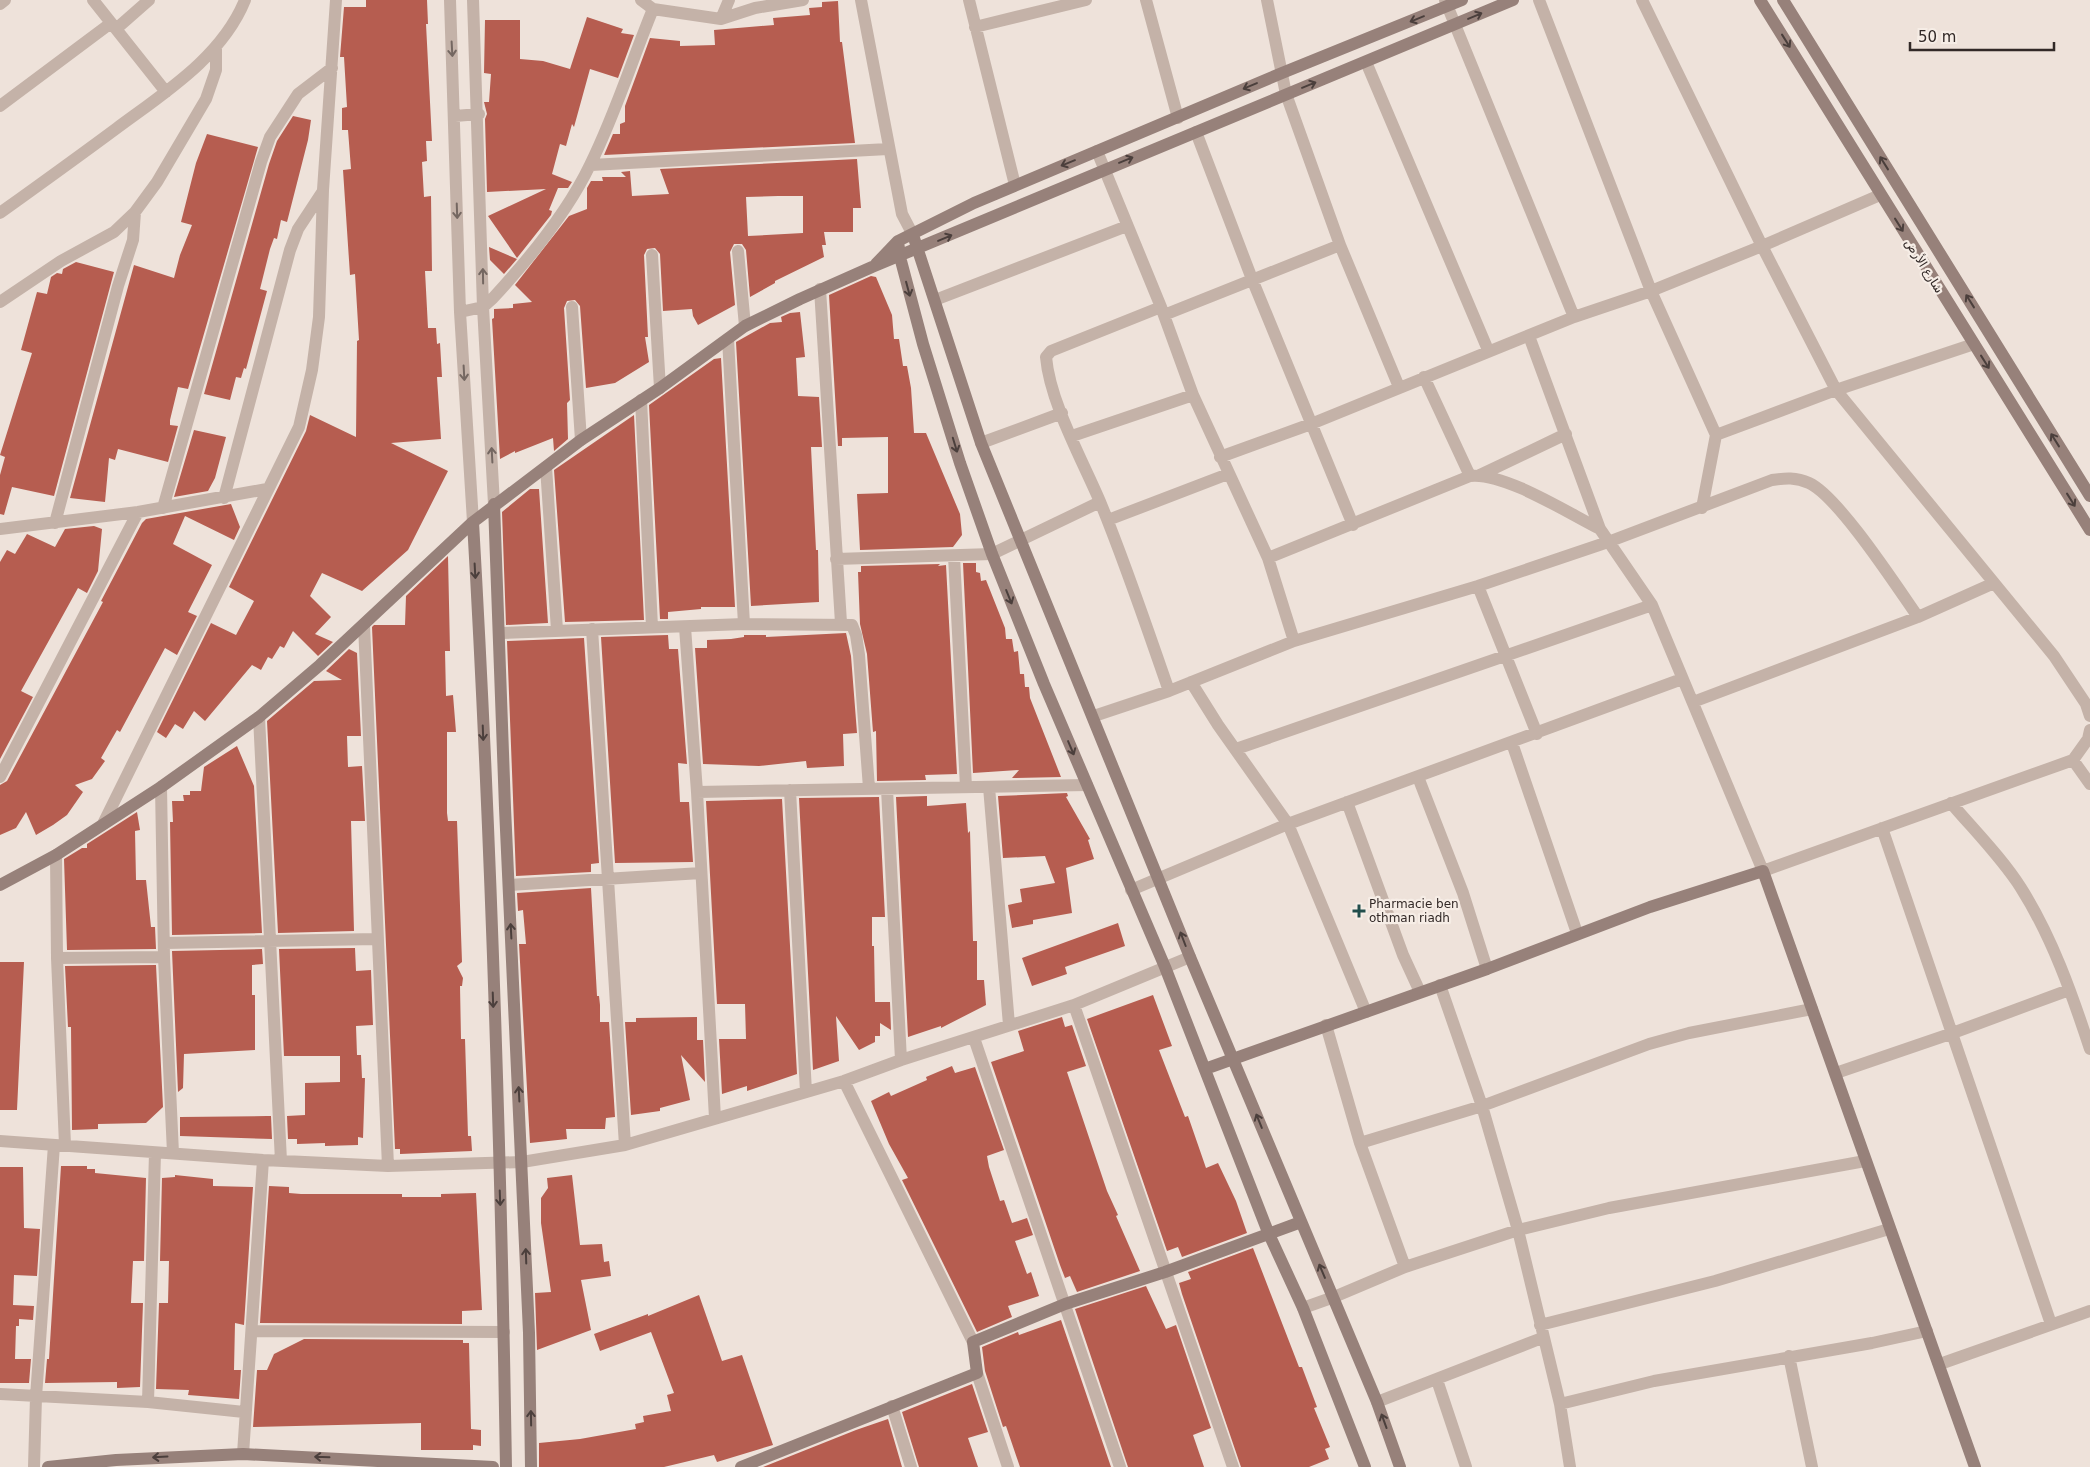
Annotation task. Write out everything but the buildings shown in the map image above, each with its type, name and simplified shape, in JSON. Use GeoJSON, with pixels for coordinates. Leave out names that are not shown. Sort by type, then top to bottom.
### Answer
{"type":"FeatureCollection","features":[{"type":"Feature","properties":{"kind":"street"},"geometry":{"type":"LineString","coordinates":[[0,4],[5,0]]}},
{"type":"Feature","properties":{"kind":"street"},"geometry":{"type":"LineString","coordinates":[[94,0],[166,92]]}},
{"type":"Feature","properties":{"kind":"street"},"geometry":{"type":"LineString","coordinates":[[2,100],[149,0]]}},
{"type":"Feature","properties":{"kind":"street"},"geometry":{"type":"LineString","coordinates":[[0,213],[166,92],[204,59],[236,19],[245,0]]}},
{"type":"Feature","properties":{"kind":"street"},"geometry":{"type":"LineString","coordinates":[[103,824],[298,427],[312,370],[319,317],[323,190],[336,0]]}},
{"type":"Feature","properties":{"kind":"street"},"geometry":{"type":"LineString","coordinates":[[450,0],[460,312],[480,653],[499,1163],[506,1467]]}},
{"type":"Feature","properties":{"kind":"street"},"geometry":{"type":"LineString","coordinates":[[473,0],[479,114],[484,307],[500,633],[529,1333],[531,1467]]}},
{"type":"Feature","properties":{"kind":"street"},"geometry":{"type":"LineString","coordinates":[[641,0],[653,9],[722,19],[755,8],[803,0]]}},
{"type":"Feature","properties":{"kind":"street"},"geometry":{"type":"LineString","coordinates":[[722,19],[729,0]]}},
{"type":"Feature","properties":{"kind":"street"},"geometry":{"type":"LineString","coordinates":[[861,0],[888,149],[902,214],[913,234],[981,443],[1094,716],[1190,957],[1377,1402],[1400,1467]]}},
{"type":"Feature","properties":{"kind":"street"},"geometry":{"type":"LineString","coordinates":[[969,0],[1015,185]]}},
{"type":"Feature","properties":{"kind":"street"},"geometry":{"type":"LineString","coordinates":[[975,27],[1086,0]]}},
{"type":"Feature","properties":{"kind":"street"},"geometry":{"type":"LineString","coordinates":[[1146,0],[1178,118]]}},
{"type":"Feature","properties":{"kind":"street"},"geometry":{"type":"LineString","coordinates":[[1267,0],[1286,94],[1340,245],[1399,387]]}},
{"type":"Feature","properties":{"kind":"street"},"geometry":{"type":"LineString","coordinates":[[872,267],[898,241],[974,203],[1446,3],[1462,0]]}},
{"type":"Feature","properties":{"kind":"street"},"geometry":{"type":"LineString","coordinates":[[0,885],[56,855],[160,786],[258,717],[364,625],[494,504],[546,468],[581,440],[660,388],[745,326],[820,289],[1513,0]]}},
{"type":"Feature","properties":{"kind":"street"},"geometry":{"type":"LineString","coordinates":[[1539,0],[1651,291],[1716,435],[1702,508]]}},
{"type":"Feature","properties":{"kind":"street"},"geometry":{"type":"LineString","coordinates":[[1642,0],[1762,246],[1836,390],[2054,656],[2086,704],[2090,716]]}},
{"type":"Feature","properties":{"kind":"street","name":"شارع الأرض"},"geometry":{"type":"LineString","coordinates":[[1760,0],[2090,530]]}},
{"type":"Feature","properties":{"kind":"street","name":"شارع الأرض"},"geometry":{"type":"LineString","coordinates":[[1783,0],[2090,496]]}},
{"type":"Feature","properties":{"kind":"street"},"geometry":{"type":"LineString","coordinates":[[1446,3],[1574,317]]}},
{"type":"Feature","properties":{"kind":"street"},"geometry":{"type":"LineString","coordinates":[[460,312],[484,307],[502,289],[572,199],[591,165],[653,9]]}},
{"type":"Feature","properties":{"kind":"street"},"geometry":{"type":"LineString","coordinates":[[0,302],[61,261],[114,232],[135,212],[157,182],[206,99],[216,70],[216,46]]}},
{"type":"Feature","properties":{"kind":"street"},"geometry":{"type":"LineString","coordinates":[[1366,62],[1488,350]]}},
{"type":"Feature","properties":{"kind":"street"},"geometry":{"type":"LineString","coordinates":[[163,508],[260,162],[270,137],[298,94],[332,68]]}},
{"type":"Feature","properties":{"kind":"street"},"geometry":{"type":"LineString","coordinates":[[455,116],[479,114]]}},
{"type":"Feature","properties":{"kind":"street"},"geometry":{"type":"LineString","coordinates":[[1847,140],[1864,129]]}},
{"type":"Feature","properties":{"kind":"street"},"geometry":{"type":"LineString","coordinates":[[1196,132],[1252,280],[1352,524]]}},
{"type":"Feature","properties":{"kind":"street"},"geometry":{"type":"LineString","coordinates":[[591,165],[888,149]]}},
{"type":"Feature","properties":{"kind":"street"},"geometry":{"type":"LineString","coordinates":[[1097,151],[1220,457],[1268,558],[1294,641]]}},
{"type":"Feature","properties":{"kind":"street"},"geometry":{"type":"LineString","coordinates":[[224,498],[290,250],[298,229],[323,190]]}},
{"type":"Feature","properties":{"kind":"street"},"geometry":{"type":"LineString","coordinates":[[1220,457],[1311,424],[1488,350],[1529,336],[1574,317],[1651,291],[1880,195]]}},
{"type":"Feature","properties":{"kind":"street"},"geometry":{"type":"LineString","coordinates":[[55,523],[132,240],[135,212]]}},
{"type":"Feature","properties":{"kind":"street"},"geometry":{"type":"LineString","coordinates":[[902,214],[898,241],[900,257],[934,380],[992,554],[1086,785],[1165,967],[1268,1232],[1303,1308],[1365,1467]]}},
{"type":"Feature","properties":{"kind":"street"},"geometry":{"type":"LineString","coordinates":[[935,300],[1127,226]]}},
{"type":"Feature","properties":{"kind":"street"},"geometry":{"type":"LineString","coordinates":[[1169,691],[1108,520],[1062,413],[1047,367],[1048,353],[1252,280],[1340,245]]}},
{"type":"Feature","properties":{"kind":"street"},"geometry":{"type":"LineString","coordinates":[[738,251],[745,326]]}},
{"type":"Feature","properties":{"kind":"street"},"geometry":{"type":"LineString","coordinates":[[652,255],[660,388]]}},
{"type":"Feature","properties":{"kind":"street"},"geometry":{"type":"LineString","coordinates":[[820,289],[841,623]]}},
{"type":"Feature","properties":{"kind":"street"},"geometry":{"type":"LineString","coordinates":[[572,306],[581,440]]}},
{"type":"Feature","properties":{"kind":"street"},"geometry":{"type":"LineString","coordinates":[[1529,336],[1600,529],[1652,605],[1763,871],[1836,1073],[1889,1229],[1940,1364],[1975,1467]]}},
{"type":"Feature","properties":{"kind":"street"},"geometry":{"type":"LineString","coordinates":[[728,339],[744,624]]}},
{"type":"Feature","properties":{"kind":"street"},"geometry":{"type":"LineString","coordinates":[[1716,435],[1836,390],[1974,344]]}},
{"type":"Feature","properties":{"kind":"street"},"geometry":{"type":"LineString","coordinates":[[1424,377],[1475,476]]}},
{"type":"Feature","properties":{"kind":"street"},"geometry":{"type":"LineString","coordinates":[[1072,436],[1194,395]]}},
{"type":"Feature","properties":{"kind":"street"},"geometry":{"type":"LineString","coordinates":[[641,400],[652,626]]}},
{"type":"Feature","properties":{"kind":"street"},"geometry":{"type":"LineString","coordinates":[[981,443],[1062,413]]}},
{"type":"Feature","properties":{"kind":"street"},"geometry":{"type":"LineString","coordinates":[[1268,558],[1475,476],[1566,434]]}},
{"type":"Feature","properties":{"kind":"street"},"geometry":{"type":"LineString","coordinates":[[546,468],[557,630]]}},
{"type":"Feature","properties":{"kind":"street"},"geometry":{"type":"LineString","coordinates":[[1108,520],[1228,474]]}},
{"type":"Feature","properties":{"kind":"street"},"geometry":{"type":"LineString","coordinates":[[1475,476],[1498,479],[1600,529]]}},
{"type":"Feature","properties":{"kind":"street"},"geometry":{"type":"LineString","coordinates":[[1094,716],[1169,691],[1294,641],[1478,586],[1608,542],[1772,480],[1790,477],[1811,484],[1831,501],[1878,559],[1918,617]]}},
{"type":"Feature","properties":{"kind":"street"},"geometry":{"type":"LineString","coordinates":[[0,529],[138,512],[267,490]]}},
{"type":"Feature","properties":{"kind":"street"},"geometry":{"type":"LineString","coordinates":[[836,559],[992,554],[1100,502]]}},
{"type":"Feature","properties":{"kind":"street"},"geometry":{"type":"LineString","coordinates":[[0,777],[138,512]]}},
{"type":"Feature","properties":{"kind":"street"},"geometry":{"type":"LineString","coordinates":[[954,556],[966,788]]}},
{"type":"Feature","properties":{"kind":"street"},"geometry":{"type":"LineString","coordinates":[[1693,702],[1918,617],[1994,583]]}},
{"type":"Feature","properties":{"kind":"street"},"geometry":{"type":"LineString","coordinates":[[1478,586],[1537,734]]}},
{"type":"Feature","properties":{"kind":"street"},"geometry":{"type":"LineString","coordinates":[[1236,749],[1652,605]]}},
{"type":"Feature","properties":{"kind":"street"},"geometry":{"type":"LineString","coordinates":[[500,633],[652,626],[841,623],[852,625],[856,635],[869,788]]}},
{"type":"Feature","properties":{"kind":"street"},"geometry":{"type":"LineString","coordinates":[[364,625],[376,939],[388,1166]]}},
{"type":"Feature","properties":{"kind":"street"},"geometry":{"type":"LineString","coordinates":[[684,626],[697,792],[715,1118]]}},
{"type":"Feature","properties":{"kind":"street"},"geometry":{"type":"LineString","coordinates":[[592,629],[625,1145]]}},
{"type":"Feature","properties":{"kind":"street"},"geometry":{"type":"LineString","coordinates":[[1131,890],[1288,824],[1537,734],[1682,679]]}},
{"type":"Feature","properties":{"kind":"street"},"geometry":{"type":"LineString","coordinates":[[1191,682],[1288,824],[1366,1012]]}},
{"type":"Feature","properties":{"kind":"street"},"geometry":{"type":"LineString","coordinates":[[258,717],[280,1161]]}},
{"type":"Feature","properties":{"kind":"street"},"geometry":{"type":"LineString","coordinates":[[1205,1069],[1233,1057],[1487,969],[1650,907],[1763,871],[2073,760],[2088,739],[2090,730]]}},
{"type":"Feature","properties":{"kind":"street"},"geometry":{"type":"LineString","coordinates":[[1512,743],[1578,933]]}},
{"type":"Feature","properties":{"kind":"street"},"geometry":{"type":"LineString","coordinates":[[2073,760],[2090,784]]}},
{"type":"Feature","properties":{"kind":"street"},"geometry":{"type":"LineString","coordinates":[[1418,777],[1463,893],[1487,969]]}},
{"type":"Feature","properties":{"kind":"street"},"geometry":{"type":"LineString","coordinates":[[697,792],[1086,785]]}},
{"type":"Feature","properties":{"kind":"street"},"geometry":{"type":"LineString","coordinates":[[160,786],[164,957],[173,1153]]}},
{"type":"Feature","properties":{"kind":"street"},"geometry":{"type":"LineString","coordinates":[[988,788],[1009,1025]]}},
{"type":"Feature","properties":{"kind":"street"},"geometry":{"type":"LineString","coordinates":[[887,789],[901,1060]]}},
{"type":"Feature","properties":{"kind":"street"},"geometry":{"type":"LineString","coordinates":[[790,790],[806,1092]]}},
{"type":"Feature","properties":{"kind":"street"},"geometry":{"type":"LineString","coordinates":[[1347,802],[1402,955],[1420,992]]}},
{"type":"Feature","properties":{"kind":"street"},"geometry":{"type":"LineString","coordinates":[[1951,803],[2020,887],[2040,921],[2069,990],[2090,1049]]}},
{"type":"Feature","properties":{"kind":"street"},"geometry":{"type":"LineString","coordinates":[[1882,828],[1950,1034],[2051,1324]]}},
{"type":"Feature","properties":{"kind":"street"},"geometry":{"type":"LineString","coordinates":[[34,1467],[36,1397],[60,1145],[56,855]]}},
{"type":"Feature","properties":{"kind":"street"},"geometry":{"type":"LineString","coordinates":[[509,885],[701,873]]}},
{"type":"Feature","properties":{"kind":"street"},"geometry":{"type":"LineString","coordinates":[[165,943],[376,939]]}},
{"type":"Feature","properties":{"kind":"street"},"geometry":{"type":"LineString","coordinates":[[57,958],[164,957]]}},
{"type":"Feature","properties":{"kind":"street"},"geometry":{"type":"LineString","coordinates":[[0,1140],[155,1153],[388,1166],[522,1162],[625,1145],[844,1081],[901,1060],[1074,1006],[1190,957]]}},
{"type":"Feature","properties":{"kind":"street"},"geometry":{"type":"LineString","coordinates":[[1440,985],[1482,1106],[1518,1230],[1542,1338],[1560,1404],[1570,1467]]}},
{"type":"Feature","properties":{"kind":"street"},"geometry":{"type":"LineString","coordinates":[[1836,1073],[1950,1034],[2069,990]]}},
{"type":"Feature","properties":{"kind":"street"},"geometry":{"type":"LineString","coordinates":[[1074,1006],[1233,1467]]}},
{"type":"Feature","properties":{"kind":"street"},"geometry":{"type":"LineString","coordinates":[[1360,1143],[1482,1106],[1649,1044],[1688,1033],[1812,1009]]}},
{"type":"Feature","properties":{"kind":"street"},"geometry":{"type":"LineString","coordinates":[[1326,1025],[1360,1143],[1405,1267]]}},
{"type":"Feature","properties":{"kind":"street"},"geometry":{"type":"LineString","coordinates":[[974,1038],[1120,1467]]}},
{"type":"Feature","properties":{"kind":"street"},"geometry":{"type":"LineString","coordinates":[[844,1081],[973,1342],[977,1373],[1008,1467]]}},
{"type":"Feature","properties":{"kind":"street"},"geometry":{"type":"LineString","coordinates":[[148,1402],[155,1153]]}},
{"type":"Feature","properties":{"kind":"street"},"geometry":{"type":"LineString","coordinates":[[243,1454],[244,1412],[252,1330],[263,1160]]}},
{"type":"Feature","properties":{"kind":"street"},"geometry":{"type":"LineString","coordinates":[[1303,1308],[1405,1267],[1518,1230],[1609,1208],[1865,1161]]}},
{"type":"Feature","properties":{"kind":"street"},"geometry":{"type":"LineString","coordinates":[[973,1342],[1065,1304],[1165,1272],[1268,1232],[1301,1222]]}},
{"type":"Feature","properties":{"kind":"street"},"geometry":{"type":"LineString","coordinates":[[1540,1325],[1715,1281],[1889,1229]]}},
{"type":"Feature","properties":{"kind":"street"},"geometry":{"type":"LineString","coordinates":[[1940,1364],[2090,1311]]}},
{"type":"Feature","properties":{"kind":"street"},"geometry":{"type":"LineString","coordinates":[[252,1330],[504,1332]]}},
{"type":"Feature","properties":{"kind":"street"},"geometry":{"type":"LineString","coordinates":[[1560,1404],[1654,1381],[1927,1330]]}},
{"type":"Feature","properties":{"kind":"street"},"geometry":{"type":"LineString","coordinates":[[1377,1402],[1542,1338]]}},
{"type":"Feature","properties":{"kind":"street"},"geometry":{"type":"LineString","coordinates":[[1789,1356],[1812,1467]]}},
{"type":"Feature","properties":{"kind":"street"},"geometry":{"type":"LineString","coordinates":[[741,1467],[977,1373]]}},
{"type":"Feature","properties":{"kind":"street"},"geometry":{"type":"LineString","coordinates":[[1437,1380],[1466,1467]]}},
{"type":"Feature","properties":{"kind":"street"},"geometry":{"type":"LineString","coordinates":[[0,1394],[148,1402],[244,1412]]}},
{"type":"Feature","properties":{"kind":"street"},"geometry":{"type":"LineString","coordinates":[[892,1406],[911,1467]]}},
{"type":"Feature","properties":{"kind":"street"},"geometry":{"type":"LineString","coordinates":[[48,1467],[125,1459],[243,1454],[493,1467]]}},
{"type":"Feature","properties":{"kind":"place","name":"Pharmacie ben othman riadh"},"geometry":{"type":"Point","coordinates":[1359,911]}}]}
